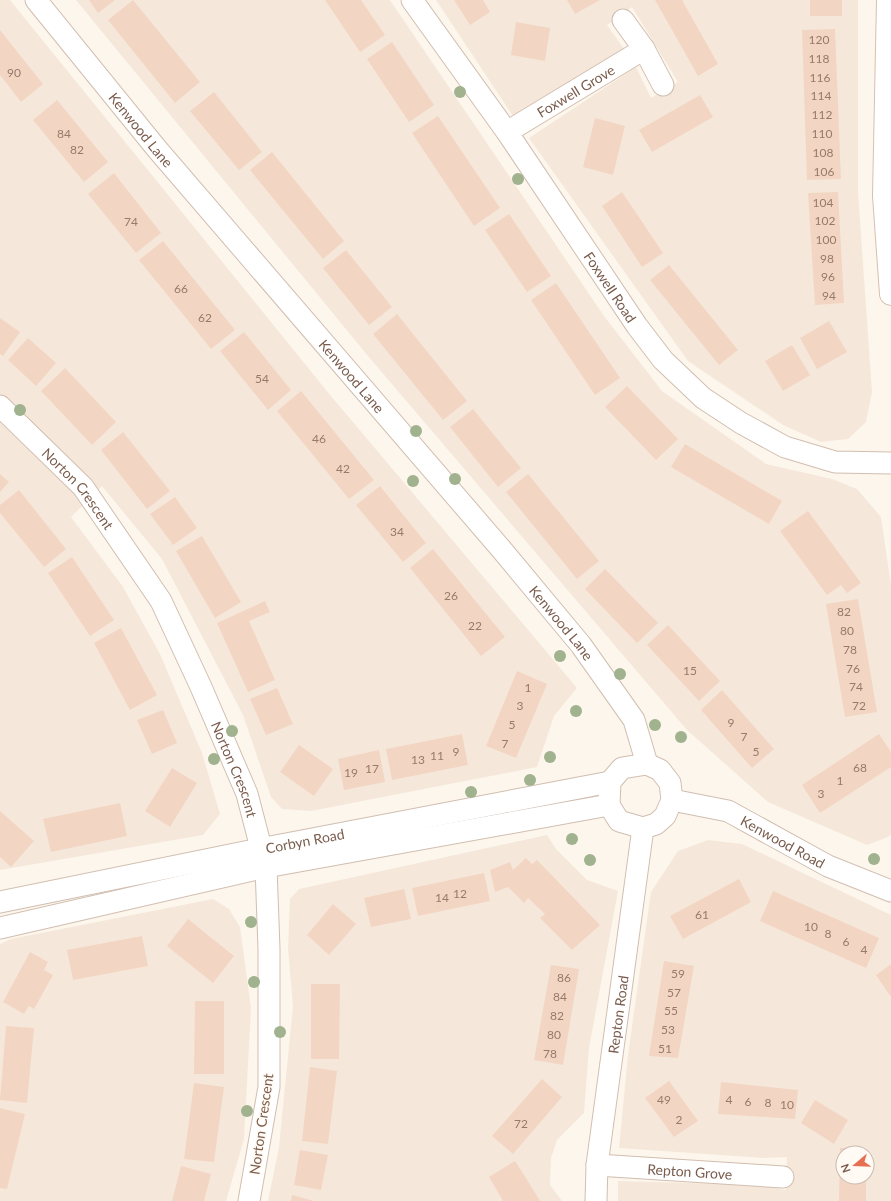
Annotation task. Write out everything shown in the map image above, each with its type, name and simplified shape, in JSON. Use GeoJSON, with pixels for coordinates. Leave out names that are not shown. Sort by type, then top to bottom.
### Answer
{"type":"FeatureCollection","features":[{"type":"Feature","properties":{"kind":"main road"},"geometry":{"type":"LineString","coordinates":[[888,0],[884,196],[891,294]]}},
{"type":"Feature","properties":{"kind":"street","name":"Kenwood Lane"},"geometry":{"type":"LineString","coordinates":[[36,0],[157,149],[502,550],[581,645],[634,720],[647,764]]}},
{"type":"Feature","properties":{"kind":"street","name":"Foxwell Road"},"geometry":{"type":"LineString","coordinates":[[412,0],[507,132],[637,326],[663,360],[703,398],[741,423],[785,447],[835,462],[891,463]]}},
{"type":"Feature","properties":{"kind":"street"},"geometry":{"type":"LineString","coordinates":[[623,20],[644,49],[663,85]]}},
{"type":"Feature","properties":{"kind":"street","name":"Foxwell Grove"},"geometry":{"type":"LineString","coordinates":[[507,132],[644,49]]}},
{"type":"Feature","properties":{"kind":"street","name":"Norton Crescent"},"geometry":{"type":"LineString","coordinates":[[0,406],[83,487],[161,601],[201,687],[247,794],[263,858],[269,949],[269,1087],[249,1201]]}},
{"type":"Feature","properties":{"kind":"street"},"geometry":{"type":"LineString","coordinates":[[647,764],[660,770],[670,783],[672,800],[665,816],[656,824],[643,828],[619,821],[609,805],[610,782],[622,768],[647,764]]}},
{"type":"Feature","properties":{"kind":"street","name":"Corbyn Road"},"geometry":{"type":"LineString","coordinates":[[0,928],[263,858],[610,782]]}},
{"type":"Feature","properties":{"kind":"street","name":"Kenwood Road"},"geometry":{"type":"LineString","coordinates":[[672,800],[728,811],[828,866],[891,891]]}},
{"type":"Feature","properties":{"kind":"street","name":"Corbyn Road"},"geometry":{"type":"LineString","coordinates":[[0,902],[263,858],[609,805]]}},
{"type":"Feature","properties":{"kind":"street","name":"Repton Road"},"geometry":{"type":"LineString","coordinates":[[596,1201],[597,1165],[643,828]]}},
{"type":"Feature","properties":{"kind":"street","name":"Repton Grove"},"geometry":{"type":"LineString","coordinates":[[597,1165],[782,1177]]}},
{"type":"Feature","properties":{"kind":"shaded area"},"geometry":{"type":"Polygon","coordinates":[[[0,0],[10,0],[331,396],[577,688],[554,716],[537,767],[311,811],[282,809],[271,797],[243,715],[162,559],[102,486],[71,517],[123,587],[160,654],[202,753],[220,814],[203,835],[0,870],[0,0]]]}},
{"type":"Feature","properties":{"kind":"shaded area"},"geometry":{"type":"Polygon","coordinates":[[[76,0],[390,0],[604,316],[662,391],[766,464],[832,479],[857,489],[881,517],[891,586],[891,834],[888,837],[867,845],[768,802],[687,730],[368,356],[76,0]]]}},
{"type":"Feature","properties":{"kind":"shaded area"},"geometry":{"type":"Polygon","coordinates":[[[436,0],[858,0],[858,192],[872,392],[866,422],[848,439],[821,442],[783,425],[688,361],[529,138],[636,67],[651,98],[678,82],[632,7],[607,25],[624,49],[515,119],[436,0]]]}},
{"type":"Feature","properties":{"kind":"shaded area"},"geometry":{"type":"Polygon","coordinates":[[[547,835],[556,849],[587,880],[618,891],[589,1048],[584,1113],[557,1140],[551,1158],[550,1185],[562,1201],[268,1201],[279,1147],[293,1006],[288,948],[290,899],[299,889],[547,835]]]}},
{"type":"Feature","properties":{"kind":"shaded area"},"geometry":{"type":"Polygon","coordinates":[[[708,840],[742,844],[891,915],[891,1201],[618,1201],[618,1181],[760,1185],[786,1190],[787,1157],[764,1158],[619,1148],[628,1055],[651,892],[678,851],[708,840]]]}},
{"type":"Feature","properties":{"kind":"shaded area"},"geometry":{"type":"Polygon","coordinates":[[[213,899],[229,909],[240,927],[251,1008],[244,1139],[226,1201],[0,1201],[0,944],[11,939],[213,899]]]}},
{"type":"Feature","properties":{"kind":"building"},"geometry":{"type":"Polygon","coordinates":[[[89,0],[115,0],[98,13],[89,0]]]}},
{"type":"Feature","properties":{"kind":"building"},"geometry":{"type":"Polygon","coordinates":[[[133,0],[200,82],[175,103],[108,20],[133,0]]]}},
{"type":"Feature","properties":{"kind":"building"},"geometry":{"type":"Polygon","coordinates":[[[325,0],[361,0],[385,35],[360,52],[325,0]]]}},
{"type":"Feature","properties":{"kind":"building"},"geometry":{"type":"Polygon","coordinates":[[[454,0],[483,0],[490,12],[470,25],[454,0]]]}},
{"type":"Feature","properties":{"kind":"building"},"geometry":{"type":"Polygon","coordinates":[[[567,0],[600,0],[575,14],[567,0]]]}},
{"type":"Feature","properties":{"kind":"building"},"geometry":{"type":"Polygon","coordinates":[[[655,0],[682,0],[718,64],[698,76],[655,0]]]}},
{"type":"Feature","properties":{"kind":"building"},"geometry":{"type":"Polygon","coordinates":[[[810,0],[842,0],[842,16],[810,16],[810,0]]]}},
{"type":"Feature","properties":{"kind":"building"},"geometry":{"type":"Polygon","coordinates":[[[516,22],[550,28],[545,61],[511,55],[516,22]]]}},
{"type":"Feature","properties":{"kind":"building"},"geometry":{"type":"Polygon","coordinates":[[[835,29],[841,179],[807,180],[802,30],[835,29]]]}},
{"type":"Feature","properties":{"kind":"building"},"geometry":{"type":"Polygon","coordinates":[[[0,30],[43,84],[21,102],[0,75],[0,30]]]}},
{"type":"Feature","properties":{"kind":"building"},"geometry":{"type":"Polygon","coordinates":[[[392,42],[434,105],[409,122],[367,59],[392,42]]]}},
{"type":"Feature","properties":{"kind":"building"},"geometry":{"type":"Polygon","coordinates":[[[214,92],[262,152],[239,170],[190,111],[214,92]]]}},
{"type":"Feature","properties":{"kind":"building"},"geometry":{"type":"Polygon","coordinates":[[[700,95],[713,117],[652,152],[639,130],[700,95]]]}},
{"type":"Feature","properties":{"kind":"building"},"geometry":{"type":"Polygon","coordinates":[[[57,100],[108,162],[84,182],[33,120],[57,100]]]}},
{"type":"Feature","properties":{"kind":"building"},"geometry":{"type":"Polygon","coordinates":[[[438,116],[500,208],[474,226],[412,133],[438,116]]]}},
{"type":"Feature","properties":{"kind":"building"},"geometry":{"type":"Polygon","coordinates":[[[595,118],[625,126],[613,175],[583,167],[595,118]]]}},
{"type":"Feature","properties":{"kind":"building"},"geometry":{"type":"Polygon","coordinates":[[[272,152],[344,241],[323,259],[250,170],[272,152]]]}},
{"type":"Feature","properties":{"kind":"building"},"geometry":{"type":"Polygon","coordinates":[[[114,173],[161,233],[136,253],[88,194],[114,173]]]}},
{"type":"Feature","properties":{"kind":"building"},"geometry":{"type":"Polygon","coordinates":[[[622,192],[663,253],[642,267],[602,206],[622,192]]]}},
{"type":"Feature","properties":{"kind":"building"},"geometry":{"type":"Polygon","coordinates":[[[838,192],[844,303],[815,305],[808,193],[838,192]]]}},
{"type":"Feature","properties":{"kind":"building"},"geometry":{"type":"Polygon","coordinates":[[[509,214],[551,276],[527,292],[485,230],[509,214]]]}},
{"type":"Feature","properties":{"kind":"building"},"geometry":{"type":"Polygon","coordinates":[[[163,241],[235,330],[211,349],[139,260],[163,241]]]}},
{"type":"Feature","properties":{"kind":"building"},"geometry":{"type":"Polygon","coordinates":[[[346,250],[392,307],[369,325],[323,268],[346,250]]]}},
{"type":"Feature","properties":{"kind":"building"},"geometry":{"type":"Polygon","coordinates":[[[669,265],[738,350],[719,365],[650,280],[669,265]]]}},
{"type":"Feature","properties":{"kind":"building"},"geometry":{"type":"Polygon","coordinates":[[[556,283],[620,378],[595,395],[531,300],[556,283]]]}},
{"type":"Feature","properties":{"kind":"building"},"geometry":{"type":"Polygon","coordinates":[[[397,314],[467,401],[443,420],[373,334],[397,314]]]}},
{"type":"Feature","properties":{"kind":"building"},"geometry":{"type":"Polygon","coordinates":[[[0,318],[20,332],[3,356],[0,354],[0,318]]]}},
{"type":"Feature","properties":{"kind":"building"},"geometry":{"type":"Polygon","coordinates":[[[829,321],[847,352],[817,369],[800,338],[829,321]]]}},
{"type":"Feature","properties":{"kind":"building"},"geometry":{"type":"Polygon","coordinates":[[[244,332],[291,390],[268,410],[220,351],[244,332]]]}},
{"type":"Feature","properties":{"kind":"building"},"geometry":{"type":"Polygon","coordinates":[[[28,338],[56,363],[36,386],[8,360],[28,338]]]}},
{"type":"Feature","properties":{"kind":"building"},"geometry":{"type":"Polygon","coordinates":[[[792,345],[810,375],[783,391],[765,361],[792,345]]]}},
{"type":"Feature","properties":{"kind":"building"},"geometry":{"type":"Polygon","coordinates":[[[65,368],[116,422],[92,445],[41,391],[65,368]]]}},
{"type":"Feature","properties":{"kind":"building"},"geometry":{"type":"Polygon","coordinates":[[[627,386],[678,439],[656,460],[605,407],[627,386]]]}},
{"type":"Feature","properties":{"kind":"building"},"geometry":{"type":"Polygon","coordinates":[[[301,391],[374,480],[349,499],[277,411],[301,391]]]}},
{"type":"Feature","properties":{"kind":"building"},"geometry":{"type":"Polygon","coordinates":[[[473,409],[521,468],[498,487],[450,427],[473,409]]]}},
{"type":"Feature","properties":{"kind":"building"},"geometry":{"type":"Polygon","coordinates":[[[123,432],[170,491],[147,509],[101,450],[123,432]]]}},
{"type":"Feature","properties":{"kind":"building"},"geometry":{"type":"Polygon","coordinates":[[[685,444],[782,501],[769,524],[671,467],[685,444]]]}},
{"type":"Feature","properties":{"kind":"building"},"geometry":{"type":"Polygon","coordinates":[[[0,474],[9,482],[0,492],[0,474]]]}},
{"type":"Feature","properties":{"kind":"building"},"geometry":{"type":"Polygon","coordinates":[[[528,474],[599,561],[577,579],[506,492],[528,474]]]}},
{"type":"Feature","properties":{"kind":"building"},"geometry":{"type":"Polygon","coordinates":[[[380,486],[426,543],[403,562],[356,505],[380,486]]]}},
{"type":"Feature","properties":{"kind":"building"},"geometry":{"type":"Polygon","coordinates":[[[19,490],[66,549],[44,567],[0,513],[0,505],[19,490]]]}},
{"type":"Feature","properties":{"kind":"building"},"geometry":{"type":"Polygon","coordinates":[[[175,497],[197,528],[173,545],[150,514],[175,497]]]}},
{"type":"Feature","properties":{"kind":"building"},"geometry":{"type":"Polygon","coordinates":[[[808,511],[861,583],[847,593],[841,585],[827,595],[780,531],[808,511]]]}},
{"type":"Feature","properties":{"kind":"building"},"geometry":{"type":"Polygon","coordinates":[[[202,536],[241,602],[215,618],[176,551],[202,536]]]}},
{"type":"Feature","properties":{"kind":"building"},"geometry":{"type":"Polygon","coordinates":[[[433,549],[505,637],[481,656],[410,568],[433,549]]]}},
{"type":"Feature","properties":{"kind":"building"},"geometry":{"type":"Polygon","coordinates":[[[72,557],[114,620],[90,636],[48,573],[72,557]]]}},
{"type":"Feature","properties":{"kind":"building"},"geometry":{"type":"Polygon","coordinates":[[[605,569],[658,623],[637,643],[585,589],[605,569]]]}},
{"type":"Feature","properties":{"kind":"building"},"geometry":{"type":"Polygon","coordinates":[[[858,599],[877,712],[845,717],[826,604],[858,599]]]}},
{"type":"Feature","properties":{"kind":"building"},"geometry":{"type":"Polygon","coordinates":[[[265,601],[270,612],[249,621],[275,680],[248,692],[217,623],[265,601]]]}},
{"type":"Feature","properties":{"kind":"building"},"geometry":{"type":"Polygon","coordinates":[[[668,625],[720,681],[699,701],[647,645],[668,625]]]}},
{"type":"Feature","properties":{"kind":"building"},"geometry":{"type":"Polygon","coordinates":[[[121,628],[157,695],[130,710],[94,643],[121,628]]]}},
{"type":"Feature","properties":{"kind":"building"},"geometry":{"type":"Polygon","coordinates":[[[517,671],[547,684],[516,758],[486,746],[517,671]]]}},
{"type":"Feature","properties":{"kind":"building"},"geometry":{"type":"Polygon","coordinates":[[[277,688],[293,724],[266,735],[250,699],[277,688]]]}},
{"type":"Feature","properties":{"kind":"building"},"geometry":{"type":"Polygon","coordinates":[[[722,690],[774,749],[752,768],[701,710],[722,690]]]}},
{"type":"Feature","properties":{"kind":"building"},"geometry":{"type":"Polygon","coordinates":[[[163,710],[177,743],[152,754],[137,720],[163,710]]]}},
{"type":"Feature","properties":{"kind":"building"},"geometry":{"type":"Polygon","coordinates":[[[462,734],[468,765],[392,780],[386,749],[462,734]]]}},
{"type":"Feature","properties":{"kind":"building"},"geometry":{"type":"Polygon","coordinates":[[[879,734],[891,752],[891,767],[820,813],[802,785],[879,734]]]}},
{"type":"Feature","properties":{"kind":"building"},"geometry":{"type":"Polygon","coordinates":[[[299,745],[333,769],[314,796],[280,772],[299,745]]]}},
{"type":"Feature","properties":{"kind":"building"},"geometry":{"type":"Polygon","coordinates":[[[379,750],[385,782],[344,790],[338,759],[379,750]]]}},
{"type":"Feature","properties":{"kind":"building"},"geometry":{"type":"Polygon","coordinates":[[[172,768],[197,783],[170,827],[145,811],[172,768]]]}},
{"type":"Feature","properties":{"kind":"building"},"geometry":{"type":"Polygon","coordinates":[[[120,803],[127,836],[51,852],[43,819],[120,803]]]}},
{"type":"Feature","properties":{"kind":"building"},"geometry":{"type":"Polygon","coordinates":[[[0,811],[34,841],[11,867],[0,857],[0,811]]]}},
{"type":"Feature","properties":{"kind":"building"},"geometry":{"type":"Polygon","coordinates":[[[526,858],[532,864],[537,860],[600,925],[572,950],[540,918],[545,914],[528,898],[524,903],[508,887],[495,892],[490,870],[510,862],[513,870],[526,858]]]}},
{"type":"Feature","properties":{"kind":"building"},"geometry":{"type":"Polygon","coordinates":[[[484,873],[490,901],[418,916],[412,888],[484,873]]]}},
{"type":"Feature","properties":{"kind":"building"},"geometry":{"type":"Polygon","coordinates":[[[739,879],[751,902],[683,939],[670,916],[739,879]]]}},
{"type":"Feature","properties":{"kind":"building"},"geometry":{"type":"Polygon","coordinates":[[[404,889],[411,919],[371,927],[364,898],[404,889]]]}},
{"type":"Feature","properties":{"kind":"building"},"geometry":{"type":"Polygon","coordinates":[[[773,891],[879,938],[866,968],[760,921],[773,891]]]}},
{"type":"Feature","properties":{"kind":"building"},"geometry":{"type":"Polygon","coordinates":[[[333,904],[356,924],[329,955],[307,935],[333,904]]]}},
{"type":"Feature","properties":{"kind":"building"},"geometry":{"type":"Polygon","coordinates":[[[188,919],[234,956],[213,983],[167,946],[188,919]]]}},
{"type":"Feature","properties":{"kind":"building"},"geometry":{"type":"Polygon","coordinates":[[[142,936],[148,966],[73,980],[67,950],[142,936]]]}},
{"type":"Feature","properties":{"kind":"building"},"geometry":{"type":"Polygon","coordinates":[[[30,952],[48,962],[44,970],[53,975],[34,1009],[29,1006],[24,1014],[3,1002],[30,952]]]}},
{"type":"Feature","properties":{"kind":"building"},"geometry":{"type":"Polygon","coordinates":[[[664,961],[694,966],[678,1058],[649,1056],[664,961]]]}},
{"type":"Feature","properties":{"kind":"building"},"geometry":{"type":"Polygon","coordinates":[[[891,964],[891,997],[876,975],[891,964]]]}},
{"type":"Feature","properties":{"kind":"building"},"geometry":{"type":"Polygon","coordinates":[[[551,965],[579,969],[563,1065],[534,1060],[551,965]]]}},
{"type":"Feature","properties":{"kind":"building"},"geometry":{"type":"Polygon","coordinates":[[[311,984],[340,984],[339,1059],[311,1059],[311,984]]]}},
{"type":"Feature","properties":{"kind":"building"},"geometry":{"type":"Polygon","coordinates":[[[195,1001],[224,1001],[224,1074],[194,1074],[195,1001]]]}},
{"type":"Feature","properties":{"kind":"building"},"geometry":{"type":"Polygon","coordinates":[[[6,1026],[34,1028],[27,1103],[0,1100],[6,1026]]]}},
{"type":"Feature","properties":{"kind":"building"},"geometry":{"type":"Polygon","coordinates":[[[310,1067],[337,1071],[328,1144],[302,1141],[310,1067]]]}},
{"type":"Feature","properties":{"kind":"building"},"geometry":{"type":"Polygon","coordinates":[[[542,1079],[562,1097],[513,1154],[492,1136],[542,1079]]]}},
{"type":"Feature","properties":{"kind":"building"},"geometry":{"type":"Polygon","coordinates":[[[669,1081],[698,1121],[674,1137],[645,1098],[669,1081]]]}},
{"type":"Feature","properties":{"kind":"building"},"geometry":{"type":"Polygon","coordinates":[[[721,1082],[798,1090],[795,1119],[718,1114],[721,1082]]]}},
{"type":"Feature","properties":{"kind":"building"},"geometry":{"type":"Polygon","coordinates":[[[194,1083],[224,1087],[214,1162],[184,1159],[194,1083]]]}},
{"type":"Feature","properties":{"kind":"building"},"geometry":{"type":"Polygon","coordinates":[[[815,1100],[848,1120],[834,1144],[801,1123],[815,1100]]]}},
{"type":"Feature","properties":{"kind":"building"},"geometry":{"type":"Polygon","coordinates":[[[0,1108],[25,1114],[7,1189],[0,1188],[0,1108]]]}},
{"type":"Feature","properties":{"kind":"building"},"geometry":{"type":"Polygon","coordinates":[[[300,1150],[328,1155],[321,1190],[294,1185],[300,1150]]]}},
{"type":"Feature","properties":{"kind":"building"},"geometry":{"type":"Polygon","coordinates":[[[515,1161],[540,1201],[503,1201],[489,1177],[515,1161]]]}},
{"type":"Feature","properties":{"kind":"building"},"geometry":{"type":"Polygon","coordinates":[[[181,1166],[211,1174],[204,1201],[172,1201],[181,1166]]]}},
{"type":"Feature","properties":{"kind":"building"},"geometry":{"type":"Polygon","coordinates":[[[839,1185],[866,1185],[866,1201],[839,1201],[839,1185]]]}},
{"type":"Feature","properties":{"kind":"building"},"geometry":{"type":"Polygon","coordinates":[[[292,1195],[314,1201],[291,1201],[292,1195]]]}}]}
